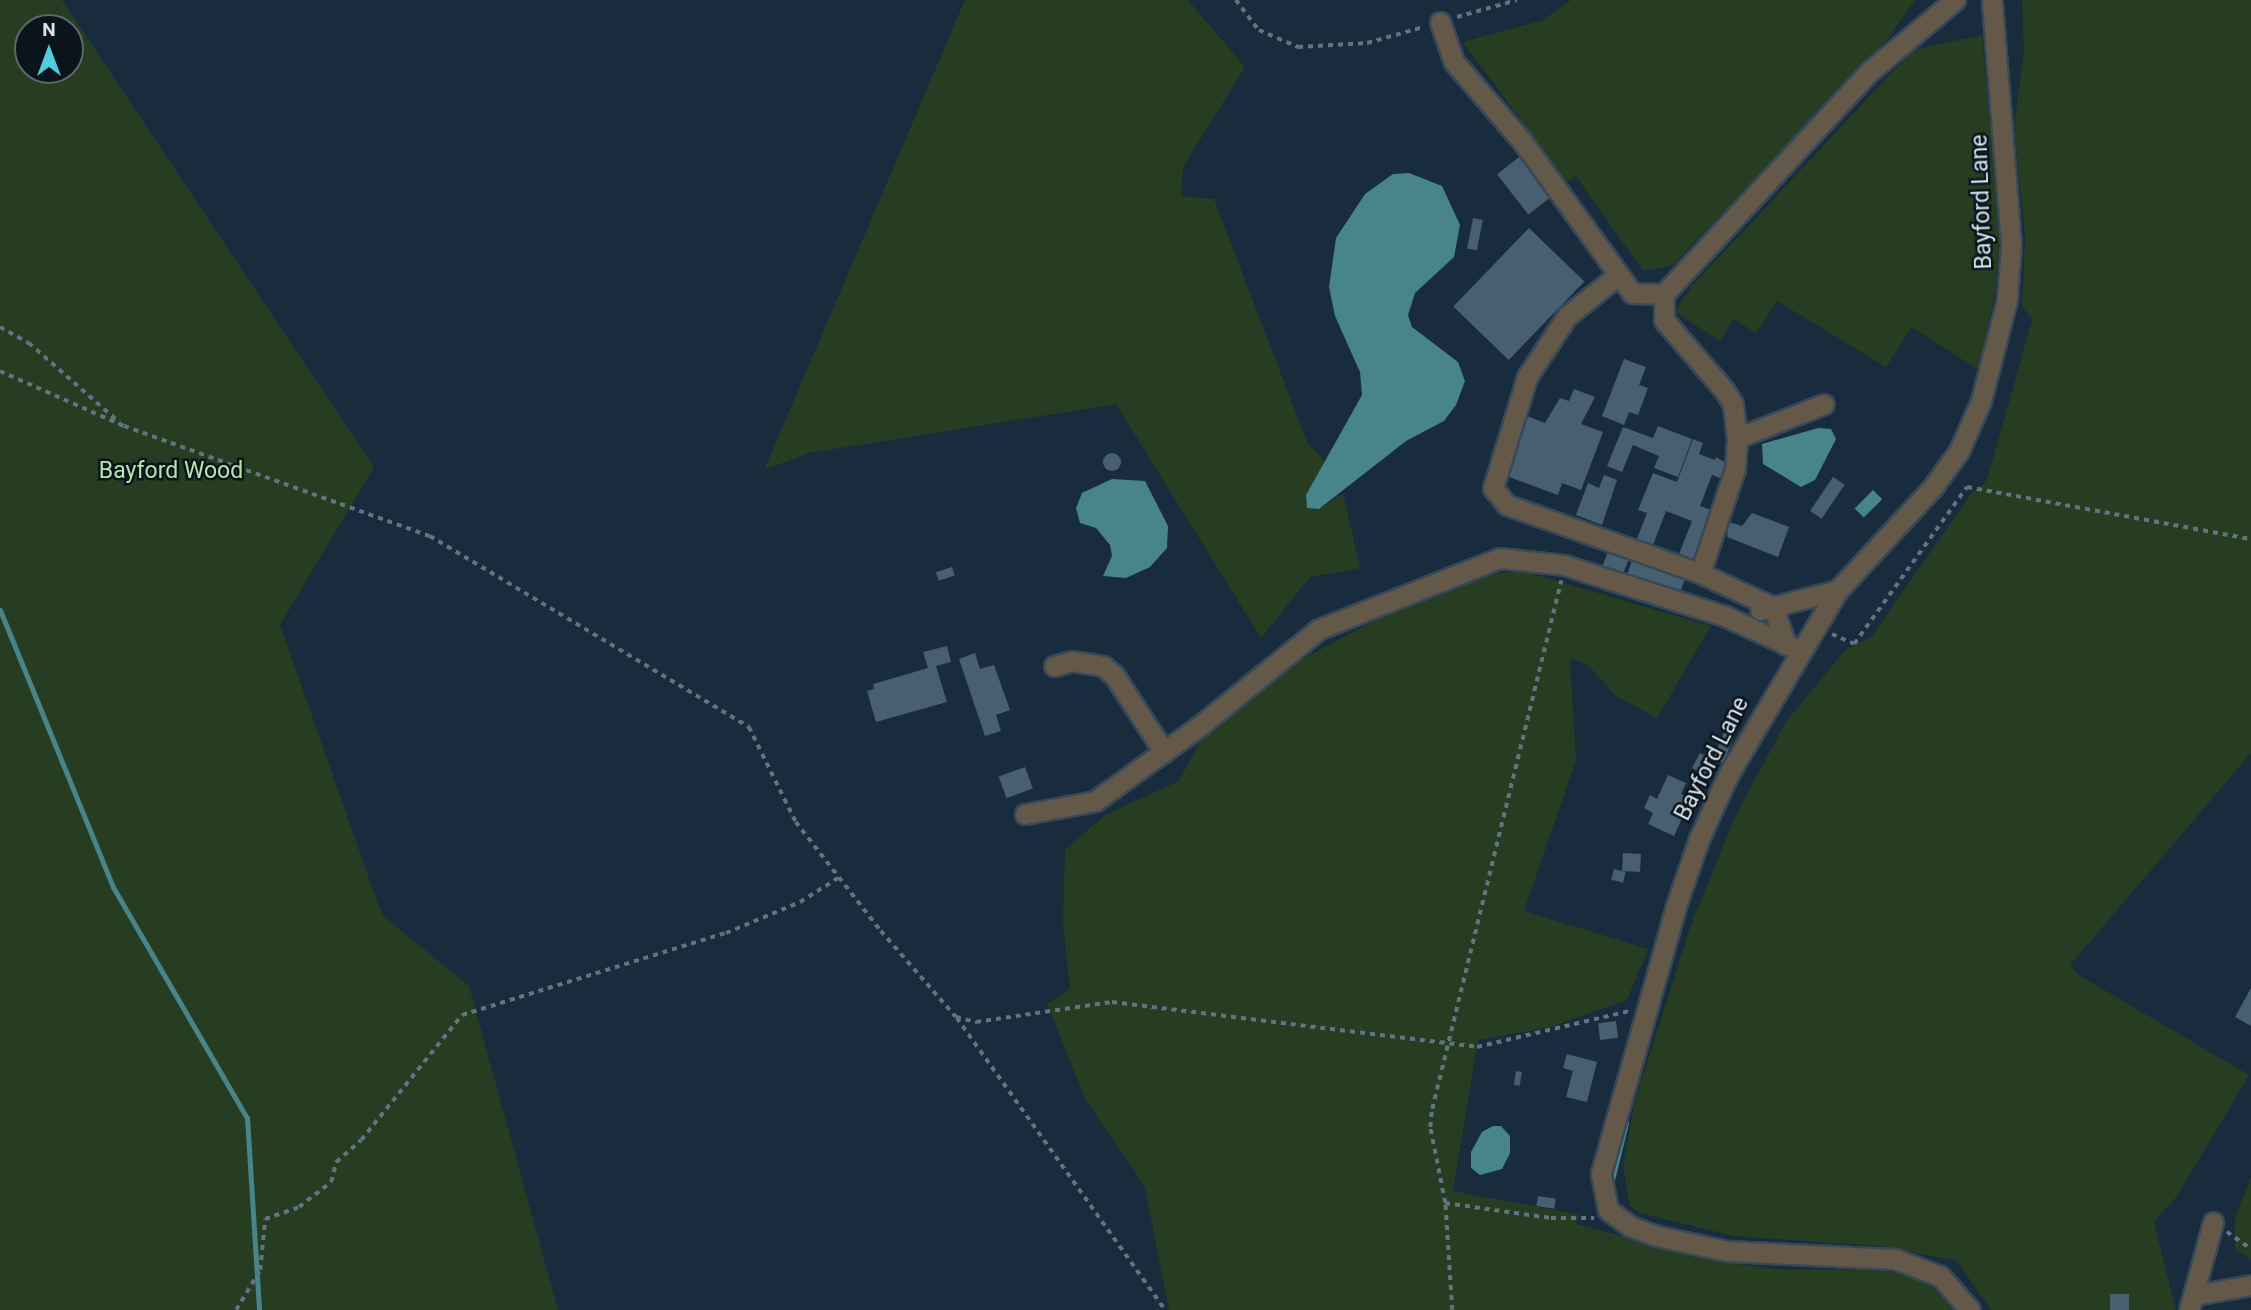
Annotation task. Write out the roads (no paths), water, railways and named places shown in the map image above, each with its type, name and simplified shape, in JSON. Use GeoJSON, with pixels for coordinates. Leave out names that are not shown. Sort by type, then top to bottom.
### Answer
{"type":"FeatureCollection","features":[{"type":"Feature","properties":{"kind":"street"},"geometry":{"type":"LineString","coordinates":[[1700,573],[1735,469],[1737,438],[1733,404],[1664,320],[1664,293],[1870,71],[1955,0]]}},
{"type":"Feature","properties":{"kind":"street","name":"Bayford Lane"},"geometry":{"type":"LineString","coordinates":[[1970,1310],[1940,1276],[1895,1259],[1727,1251],[1657,1236],[1630,1226],[1608,1210],[1601,1173],[1699,839],[1728,775],[1792,648],[1838,590],[1933,487],[1959,451],[1981,401],[2007,300],[2011,244],[1992,0]]}},
{"type":"Feature","properties":{"kind":"street"},"geometry":{"type":"LineString","coordinates":[[1440,22],[1454,62],[1522,141],[1632,293],[1664,293]]}},
{"type":"Feature","properties":{"kind":"street"},"geometry":{"type":"LineString","coordinates":[[1618,275],[1567,316],[1527,377],[1493,488],[1507,505],[1700,573],[1773,607],[1792,648]]}},
{"type":"Feature","properties":{"kind":"street"},"geometry":{"type":"LineString","coordinates":[[1737,438],[1824,404]]}},
{"type":"Feature","properties":{"kind":"street"},"geometry":{"type":"LineString","coordinates":[[1025,814],[1095,801],[1164,751],[1319,629],[1500,558],[1564,565],[1725,615],[1792,648]]}},
{"type":"Feature","properties":{"kind":"street"},"geometry":{"type":"LineString","coordinates":[[1725,615],[1773,607],[1838,590]]}},
{"type":"Feature","properties":{"kind":"street"},"geometry":{"type":"LineString","coordinates":[[1054,666],[1072,661],[1103,666],[1114,675],[1164,751]]}},
{"type":"Feature","properties":{"kind":"street"},"geometry":{"type":"LineString","coordinates":[[2192,1303],[2213,1222]]}},
{"type":"Feature","properties":{"kind":"street"},"geometry":{"type":"LineString","coordinates":[[2192,1303],[2251,1285]]}},
{"type":"Feature","properties":{"kind":"waterway"},"geometry":{"type":"LineString","coordinates":[[0,610],[113,887],[247,1118],[259,1310]]}},
{"type":"Feature","properties":{"kind":"waterway"},"geometry":{"type":"LineString","coordinates":[[1611,1184],[1626,1123]]}},
{"type":"Feature","properties":{"kind":"park label","name":"Bayford Wood"},"geometry":{"type":"Point","coordinates":[171,471]}}]}
